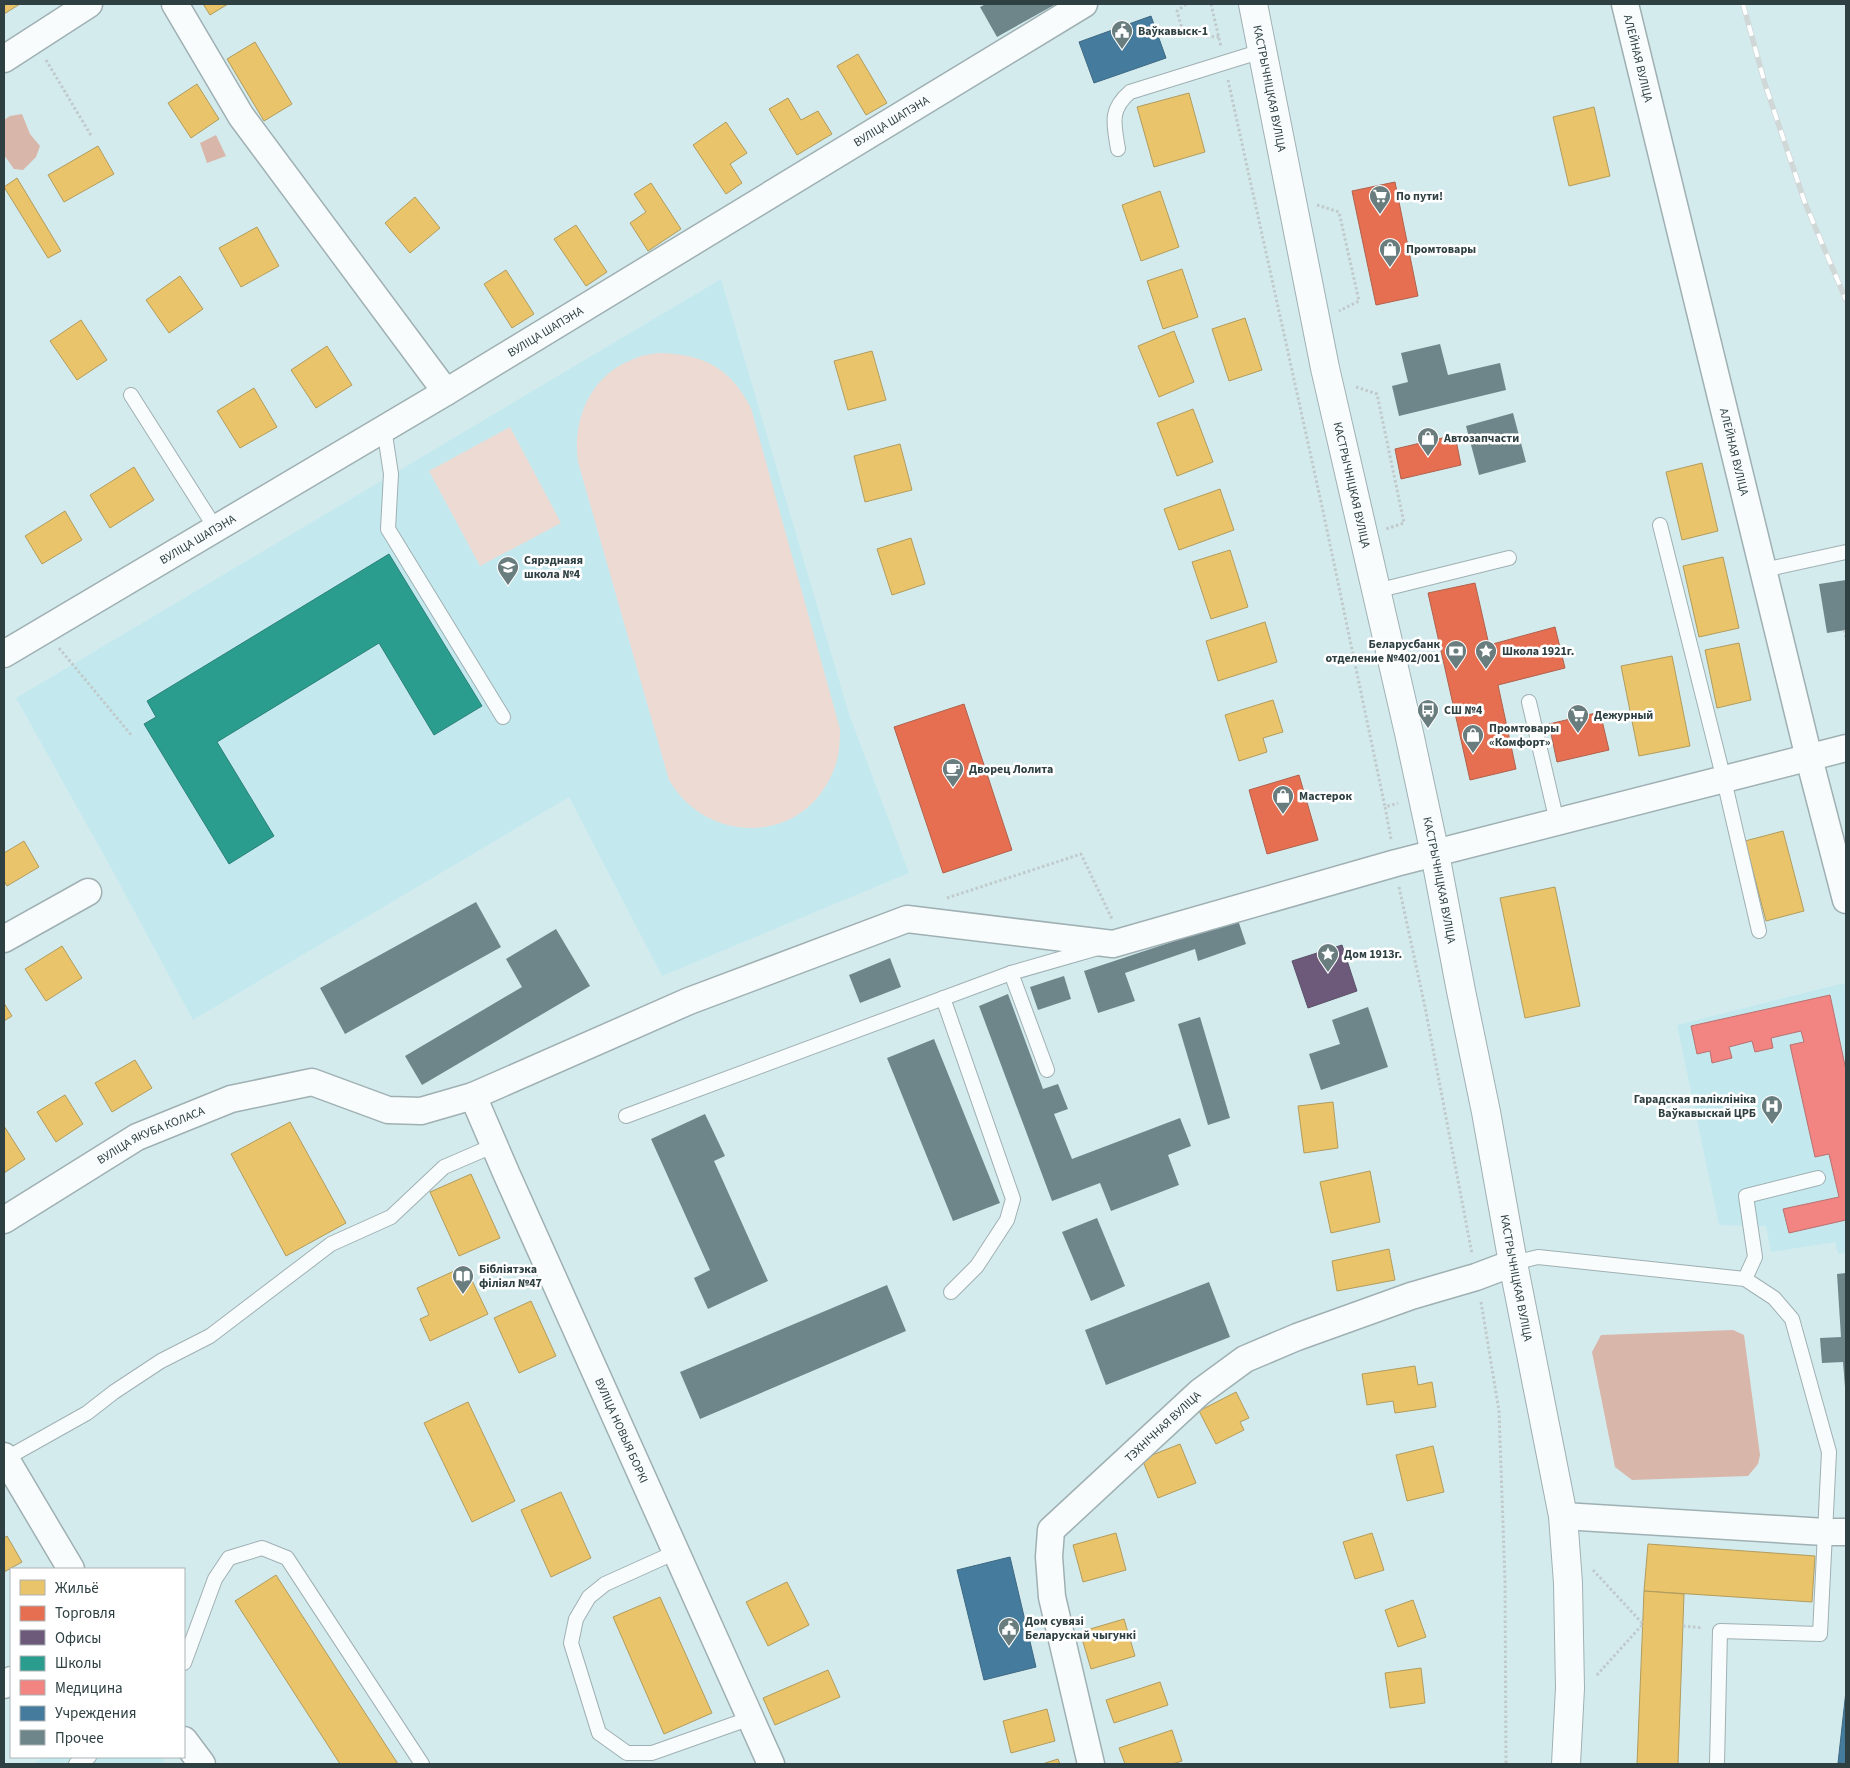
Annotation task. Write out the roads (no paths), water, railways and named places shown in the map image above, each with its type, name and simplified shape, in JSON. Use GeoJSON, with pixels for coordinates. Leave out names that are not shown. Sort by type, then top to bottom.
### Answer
{"type":"FeatureCollection","features":[{"type":"Feature","properties":{"kind":"main road","name":"КАСТРЫЧНІЦКАЯ ВУЛІЦА"},"geometry":{"type":"LineString","coordinates":[[1253,4],[1325,368],[1435,854],[1563,1516],[1568,1583],[1570,1688],[1566,1764]]}},
{"type":"Feature","properties":{"kind":"street"},"geometry":{"type":"LineString","coordinates":[[4,59],[89,4]]}},
{"type":"Feature","properties":{"kind":"street"},"geometry":{"type":"LineString","coordinates":[[175,4],[241,116],[446,392]]}},
{"type":"Feature","properties":{"kind":"street","name":"ВУЛІЦА ШАПЭНА"},"geometry":{"type":"LineString","coordinates":[[4,654],[446,392],[1084,4]]}},
{"type":"Feature","properties":{"kind":"street","name":"АЛЕЙНАЯ ВУЛІЦА"},"geometry":{"type":"LineString","coordinates":[[1625,4],[1809,758],[1846,900]]}},
{"type":"Feature","properties":{"kind":"street"},"geometry":{"type":"LineString","coordinates":[[473,1096],[690,1001],[907,919],[1113,944],[1396,863],[1846,748]]}},
{"type":"Feature","properties":{"kind":"street"},"geometry":{"type":"LineString","coordinates":[[4,939],[88,892]]}},
{"type":"Feature","properties":{"kind":"street","name":"ВУЛІЦА ЯКУБА КОЛАСА"},"geometry":{"type":"LineString","coordinates":[[4,1220],[137,1137],[231,1099],[312,1082],[388,1110],[421,1112],[473,1096]]}},
{"type":"Feature","properties":{"kind":"street","name":"ВУЛІЦА НОВЫЯ БОРКІ"},"geometry":{"type":"LineString","coordinates":[[473,1096],[772,1764]]}},
{"type":"Feature","properties":{"kind":"street","name":"ТЭХНІЧНАЯ ВУЛІЦА"},"geometry":{"type":"LineString","coordinates":[[1091,1764],[1052,1597],[1049,1557],[1051,1530],[1200,1392],[1245,1359],[1411,1296],[1513,1264]]}},
{"type":"Feature","properties":{"kind":"street"},"geometry":{"type":"LineString","coordinates":[[4,1457],[12,1490],[70,1568]]}},
{"type":"Feature","properties":{"kind":"street"},"geometry":{"type":"LineString","coordinates":[[1563,1516],[1836,1532]]}},
{"type":"Feature","properties":{"kind":"street"},"geometry":{"type":"LineString","coordinates":[[185,1741],[202,1764]]}},
{"type":"Feature","properties":{"kind":"lane"},"geometry":{"type":"LineString","coordinates":[[1118,149],[1113,117],[1121,100],[1130,92],[1262,51]]}},
{"type":"Feature","properties":{"kind":"lane"},"geometry":{"type":"LineString","coordinates":[[131,395],[216,530]]}},
{"type":"Feature","properties":{"kind":"lane"},"geometry":{"type":"LineString","coordinates":[[384,428],[391,474],[388,529],[504,717]]}},
{"type":"Feature","properties":{"kind":"lane"},"geometry":{"type":"LineString","coordinates":[[1660,525],[1724,780],[1759,931]]}},
{"type":"Feature","properties":{"kind":"lane"},"geometry":{"type":"LineString","coordinates":[[1764,570],[1846,552]]}},
{"type":"Feature","properties":{"kind":"lane"},"geometry":{"type":"LineString","coordinates":[[1376,591],[1509,558]]}},
{"type":"Feature","properties":{"kind":"lane"},"geometry":{"type":"LineString","coordinates":[[1529,702],[1557,822]]}},
{"type":"Feature","properties":{"kind":"lane"},"geometry":{"type":"LineString","coordinates":[[626,1116],[1011,973],[1113,944]]}},
{"type":"Feature","properties":{"kind":"lane"},"geometry":{"type":"LineString","coordinates":[[1011,973],[1047,1070]]}},
{"type":"Feature","properties":{"kind":"lane"},"geometry":{"type":"LineString","coordinates":[[943,998],[1013,1199],[1007,1220],[977,1266],[951,1292]]}},
{"type":"Feature","properties":{"kind":"lane"},"geometry":{"type":"LineString","coordinates":[[4,1457],[87,1413],[114,1392],[161,1361],[210,1336],[331,1244],[391,1217],[444,1167],[495,1145]]}},
{"type":"Feature","properties":{"kind":"lane"},"geometry":{"type":"LineString","coordinates":[[1745,1279],[1754,1257],[1746,1196],[1818,1178]]}},
{"type":"Feature","properties":{"kind":"lane"},"geometry":{"type":"LineString","coordinates":[[1513,1264],[1538,1257],[1745,1279],[1774,1298],[1792,1319],[1829,1452],[1836,1532],[1820,1634],[1720,1631],[1717,1764]]}},
{"type":"Feature","properties":{"kind":"lane"},"geometry":{"type":"LineString","coordinates":[[185,1660],[215,1579],[229,1558],[262,1548],[287,1558],[422,1764]]}},
{"type":"Feature","properties":{"kind":"lane"},"geometry":{"type":"LineString","coordinates":[[676,1552],[605,1584],[589,1597],[576,1619],[571,1643],[599,1733],[627,1752],[652,1753],[751,1718]]}},
{"type":"Feature","properties":{"kind":"lane"},"geometry":{"type":"LineString","coordinates":[[76,1764],[87,1758]]}},
{"type":"Feature","properties":{"kind":"railway"},"geometry":{"type":"LineString","coordinates":[[1743,4],[1765,84],[1805,203],[1846,300]]}},
{"type":"Feature","properties":{"kind":"place","name":"Ваўкавыск-1"},"geometry":{"type":"Point","coordinates":[1122,50]}},
{"type":"Feature","properties":{"kind":"place","name":"По пути!"},"geometry":{"type":"Point","coordinates":[1380,215]}},
{"type":"Feature","properties":{"kind":"place","name":"Промтовары"},"geometry":{"type":"Point","coordinates":[1390,268]}},
{"type":"Feature","properties":{"kind":"place","name":"Автозапчасти"},"geometry":{"type":"Point","coordinates":[1428,457]}},
{"type":"Feature","properties":{"kind":"place","name":"Сярэднаяя школа №4"},"geometry":{"type":"Point","coordinates":[508,586]}},
{"type":"Feature","properties":{"kind":"place","name":"Беларусбанк отделение №402/001"},"geometry":{"type":"Point","coordinates":[1456,670]}},
{"type":"Feature","properties":{"kind":"place","name":"Школа 1921г."},"geometry":{"type":"Point","coordinates":[1486,670]}},
{"type":"Feature","properties":{"kind":"place","name":"СШ №4"},"geometry":{"type":"Point","coordinates":[1428,729]}},
{"type":"Feature","properties":{"kind":"place","name":"Дежурный"},"geometry":{"type":"Point","coordinates":[1578,734]}},
{"type":"Feature","properties":{"kind":"place","name":"Промтовары «Комфорт»"},"geometry":{"type":"Point","coordinates":[1473,754]}},
{"type":"Feature","properties":{"kind":"place","name":"Дворец Лолита"},"geometry":{"type":"Point","coordinates":[953,788]}},
{"type":"Feature","properties":{"kind":"place","name":"Мастерок"},"geometry":{"type":"Point","coordinates":[1283,815]}},
{"type":"Feature","properties":{"kind":"place","name":"Дом 1913г."},"geometry":{"type":"Point","coordinates":[1328,973]}},
{"type":"Feature","properties":{"kind":"place","name":"Гарадская паліклініка Ваўкавыскай ЦРБ"},"geometry":{"type":"Point","coordinates":[1772,1125]}},
{"type":"Feature","properties":{"kind":"place","name":"Бібліятэка філіял №47"},"geometry":{"type":"Point","coordinates":[463,1295]}},
{"type":"Feature","properties":{"kind":"place","name":"Дом сувязі Беларускай чыгункі"},"geometry":{"type":"Point","coordinates":[1009,1647]}}]}
